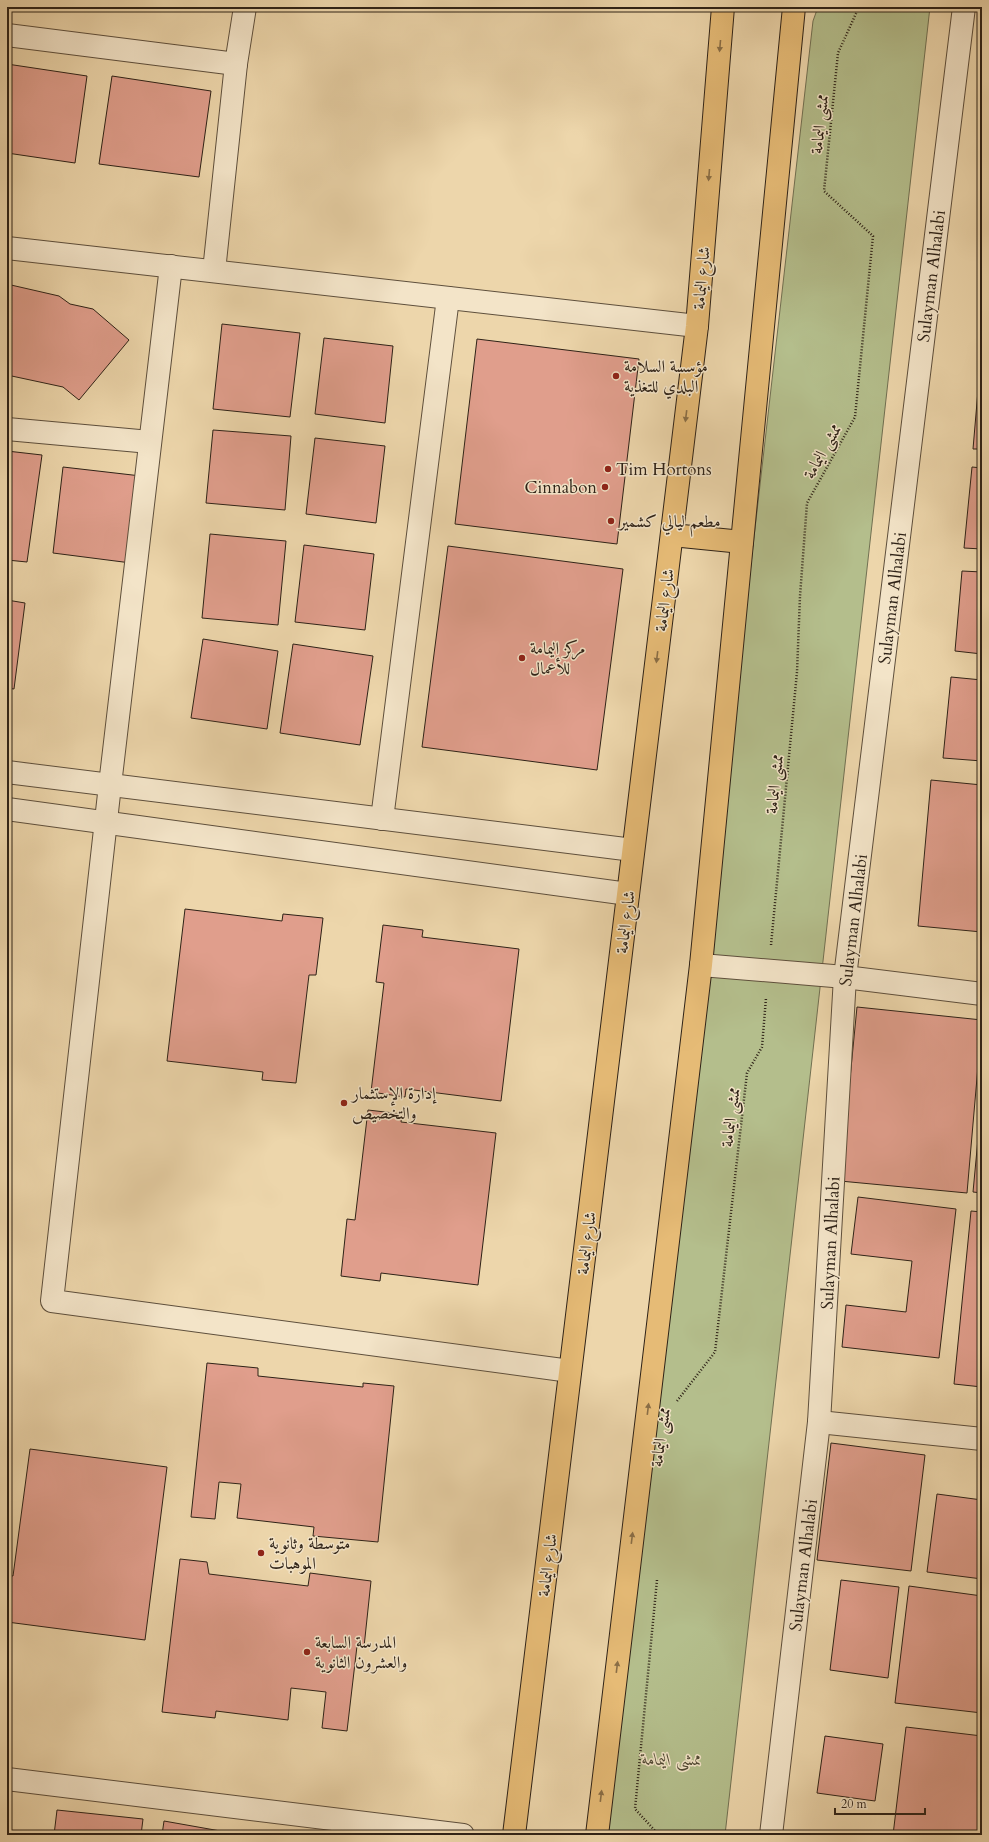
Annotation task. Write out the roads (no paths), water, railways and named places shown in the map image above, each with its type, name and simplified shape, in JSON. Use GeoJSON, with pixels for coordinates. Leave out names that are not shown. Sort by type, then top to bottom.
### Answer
{"type":"FeatureCollection","features":[{"type":"Feature","properties":{"kind":"main road","name":"شارع اليمامة"},"geometry":{"type":"LineString","coordinates":[[514,1835],[697,326],[723,7]]}},
{"type":"Feature","properties":{"kind":"main road"},"geometry":{"type":"LineString","coordinates":[[597,1835],[701,965],[794,7]]}},
{"type":"Feature","properties":{"kind":"main road"},"geometry":{"type":"LineString","coordinates":[[672,535],[742,542]]}},
{"type":"Feature","properties":{"kind":"street"},"geometry":{"type":"LineString","coordinates":[[214,271],[236,64],[245,7]]}},
{"type":"Feature","properties":{"kind":"street","name":"Sulayman Alhalabi"},"geometry":{"type":"LineString","coordinates":[[771,1835],[819,1422],[845,977],[964,7]]}},
{"type":"Feature","properties":{"kind":"street"},"geometry":{"type":"LineString","coordinates":[[7,35],[236,64]]}},
{"type":"Feature","properties":{"kind":"street"},"geometry":{"type":"LineString","coordinates":[[7,248],[697,326]]}},
{"type":"Feature","properties":{"kind":"street"},"geometry":{"type":"LineString","coordinates":[[171,266],[105,822],[52,1301],[570,1371]]}},
{"type":"Feature","properties":{"kind":"street"},"geometry":{"type":"LineString","coordinates":[[382,818],[448,298]]}},
{"type":"Feature","properties":{"kind":"street"},"geometry":{"type":"LineString","coordinates":[[7,429],[150,442]]}},
{"type":"Feature","properties":{"kind":"street"},"geometry":{"type":"LineString","coordinates":[[7,772],[633,850]]}},
{"type":"Feature","properties":{"kind":"street"},"geometry":{"type":"LineString","coordinates":[[7,809],[628,894]]}},
{"type":"Feature","properties":{"kind":"street"},"geometry":{"type":"LineString","coordinates":[[701,965],[845,977],[982,994]]}},
{"type":"Feature","properties":{"kind":"street"},"geometry":{"type":"LineString","coordinates":[[819,1422],[982,1439]]}},
{"type":"Feature","properties":{"kind":"street"},"geometry":{"type":"LineString","coordinates":[[7,1779],[463,1835]]}},
{"type":"Feature","properties":{"kind":"place","name":"مؤسسة السلامة البلدي للتغذية"},"geometry":{"type":"Point","coordinates":[616,376]}},
{"type":"Feature","properties":{"kind":"place","name":"Tim Hortons"},"geometry":{"type":"Point","coordinates":[608,469]}},
{"type":"Feature","properties":{"kind":"place","name":"Cinnabon"},"geometry":{"type":"Point","coordinates":[605,487]}},
{"type":"Feature","properties":{"kind":"place","name":"مطعم ليالي كشمير"},"geometry":{"type":"Point","coordinates":[611,521]}},
{"type":"Feature","properties":{"kind":"place","name":"مركز اليمامة للأعمال"},"geometry":{"type":"Point","coordinates":[522,658]}},
{"type":"Feature","properties":{"kind":"place","name":"إدارة الإستثمار والتخصيص"},"geometry":{"type":"Point","coordinates":[344,1103]}},
{"type":"Feature","properties":{"kind":"place","name":"متوسطة وثانوية الموهبات"},"geometry":{"type":"Point","coordinates":[261,1553]}},
{"type":"Feature","properties":{"kind":"place","name":"المدرسة السابعة والعشرون الثانوية"},"geometry":{"type":"Point","coordinates":[307,1652]}},
{"type":"Feature","properties":{"kind":"park label","name":"ممشى اليمامة"},"geometry":{"type":"Point","coordinates":[672,1759]}}]}
